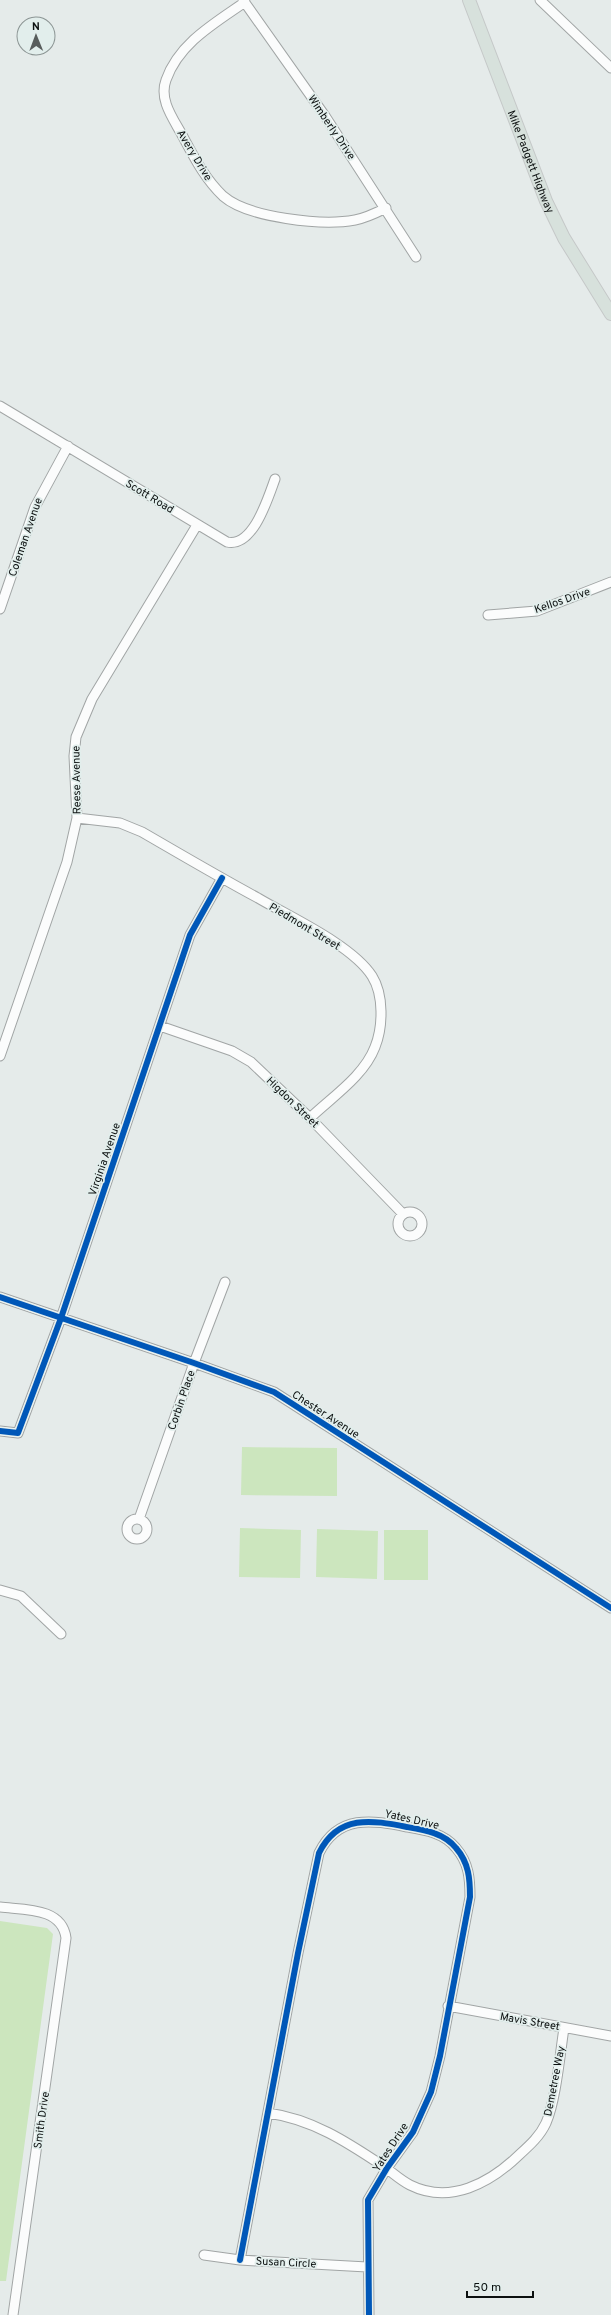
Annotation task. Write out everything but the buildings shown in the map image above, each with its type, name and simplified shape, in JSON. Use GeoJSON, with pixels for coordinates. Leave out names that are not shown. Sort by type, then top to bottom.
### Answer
{"type":"FeatureCollection","features":[{"type":"Feature","properties":{"kind":"main road","name":"Mike Padgett Highway"},"geometry":{"type":"LineString","coordinates":[[469,0],[546,201],[564,238],[611,314]]}},
{"type":"Feature","properties":{"kind":"street"},"geometry":{"type":"LineString","coordinates":[[540,0],[611,68]]}},
{"type":"Feature","properties":{"kind":"street","name":"Avery Drive"},"geometry":{"type":"LineString","coordinates":[[244,1],[187,46],[179,56],[164,84],[166,106],[201,170],[216,188],[229,200],[239,207],[263,214],[343,221],[362,218],[386,208]]}},
{"type":"Feature","properties":{"kind":"street","name":"Wimberly Drive"},"geometry":{"type":"LineString","coordinates":[[244,1],[325,116],[416,256]]}},
{"type":"Feature","properties":{"kind":"street","name":"Scott Road"},"geometry":{"type":"LineString","coordinates":[[0,406],[227,542],[241,540],[255,525],[275,479]]}},
{"type":"Feature","properties":{"kind":"street","name":"Coleman Avenue"},"geometry":{"type":"LineString","coordinates":[[0,610],[35,507],[68,446]]}},
{"type":"Feature","properties":{"kind":"street","name":"Reese Avenue"},"geometry":{"type":"LineString","coordinates":[[0,1056],[67,862],[77,818],[74,756],[79,727],[92,699],[196,524]]}},
{"type":"Feature","properties":{"kind":"street","name":"Kellos Drive"},"geometry":{"type":"LineString","coordinates":[[488,615],[537,611],[611,582]]}},
{"type":"Feature","properties":{"kind":"street","name":"Piedmont Street"},"geometry":{"type":"LineString","coordinates":[[77,818],[120,823],[133,828],[307,926],[349,953],[364,966],[373,978],[379,998],[381,1016],[375,1047],[361,1071],[310,1118]]}},
{"type":"Feature","properties":{"kind":"street","name":"Virginia Avenue"},"geometry":{"type":"LineString","coordinates":[[0,1431],[18,1433],[61,1318],[190,935],[222,878]]}},
{"type":"Feature","properties":{"kind":"street","name":"Higdon Street"},"geometry":{"type":"LineString","coordinates":[[160,1026],[243,1056],[310,1118],[403,1214]]}},
{"type":"Feature","properties":{"kind":"street","name":"Corbin Place"},"geometry":{"type":"LineString","coordinates":[[139,1519],[194,1363],[225,1282]]}},
{"type":"Feature","properties":{"kind":"street","name":"Chester Avenue"},"geometry":{"type":"LineString","coordinates":[[0,1297],[274,1392],[611,1608]]}},
{"type":"Feature","properties":{"kind":"street"},"geometry":{"type":"LineString","coordinates":[[0,1590],[22,1596],[61,1634]]}},
{"type":"Feature","properties":{"kind":"street","name":"Yates Drive"},"geometry":{"type":"LineString","coordinates":[[240,2260],[316,1864],[323,1845],[342,1827],[357,1822],[378,1821],[429,1831],[447,1839],[462,1856],[468,1872],[470,1897],[448,2006],[440,2056],[429,2098],[405,2145],[387,2168],[368,2200],[367,2267],[369,2315]]}},
{"type":"Feature","properties":{"kind":"street","name":"Smith Drive"},"geometry":{"type":"LineString","coordinates":[[0,1907],[47,1914],[54,1917],[63,1925],[66,1948],[13,2315]]}},
{"type":"Feature","properties":{"kind":"street","name":"Mavis Street"},"geometry":{"type":"LineString","coordinates":[[448,2006],[611,2036]]}},
{"type":"Feature","properties":{"kind":"street","name":"Demetree Way"},"geometry":{"type":"LineString","coordinates":[[268,2113],[301,2120],[317,2126],[347,2142],[410,2185],[430,2192],[447,2193],[468,2189],[506,2168],[537,2138],[546,2120],[564,2028]]}},
{"type":"Feature","properties":{"kind":"street","name":"Susan Circle"},"geometry":{"type":"LineString","coordinates":[[204,2255],[240,2260],[367,2267]]}},
{"type":"Feature","properties":{"kind":"green space"},"geometry":{"type":"Polygon","coordinates":[[[242,1447],[337,1448],[337,1496],[241,1495],[242,1447]]]}},
{"type":"Feature","properties":{"kind":"green space"},"geometry":{"type":"Polygon","coordinates":[[[240,1528],[301,1530],[300,1578],[239,1577],[240,1528]]]}},
{"type":"Feature","properties":{"kind":"green space"},"geometry":{"type":"Polygon","coordinates":[[[317,1529],[378,1531],[377,1579],[316,1577],[317,1529]]]}},
{"type":"Feature","properties":{"kind":"green space"},"geometry":{"type":"Polygon","coordinates":[[[384,1530],[428,1530],[428,1580],[384,1580],[384,1530]]]}},
{"type":"Feature","properties":{"kind":"green space"},"geometry":{"type":"Polygon","coordinates":[[[0,1921],[47,1928],[53,1934],[6,2281],[0,2281],[0,1921]]]}},
{"type":"Feature","properties":{"kind":"cycle path"},"geometry":{"type":"LineString","coordinates":[[0,1431],[18,1433],[61,1318],[190,935],[222,878]]}},
{"type":"Feature","properties":{"kind":"cycle path"},"geometry":{"type":"LineString","coordinates":[[0,1297],[274,1392],[611,1608]]}},
{"type":"Feature","properties":{"kind":"cycle path"},"geometry":{"type":"LineString","coordinates":[[240,2260],[298,1953],[319,1853],[327,1840],[336,1832],[346,1826],[357,1823],[381,1823],[434,1833],[451,1843],[464,1859],[468,1871],[470,1897],[440,2056],[431,2092],[413,2132],[387,2168],[368,2200],[369,2315]]}}]}
